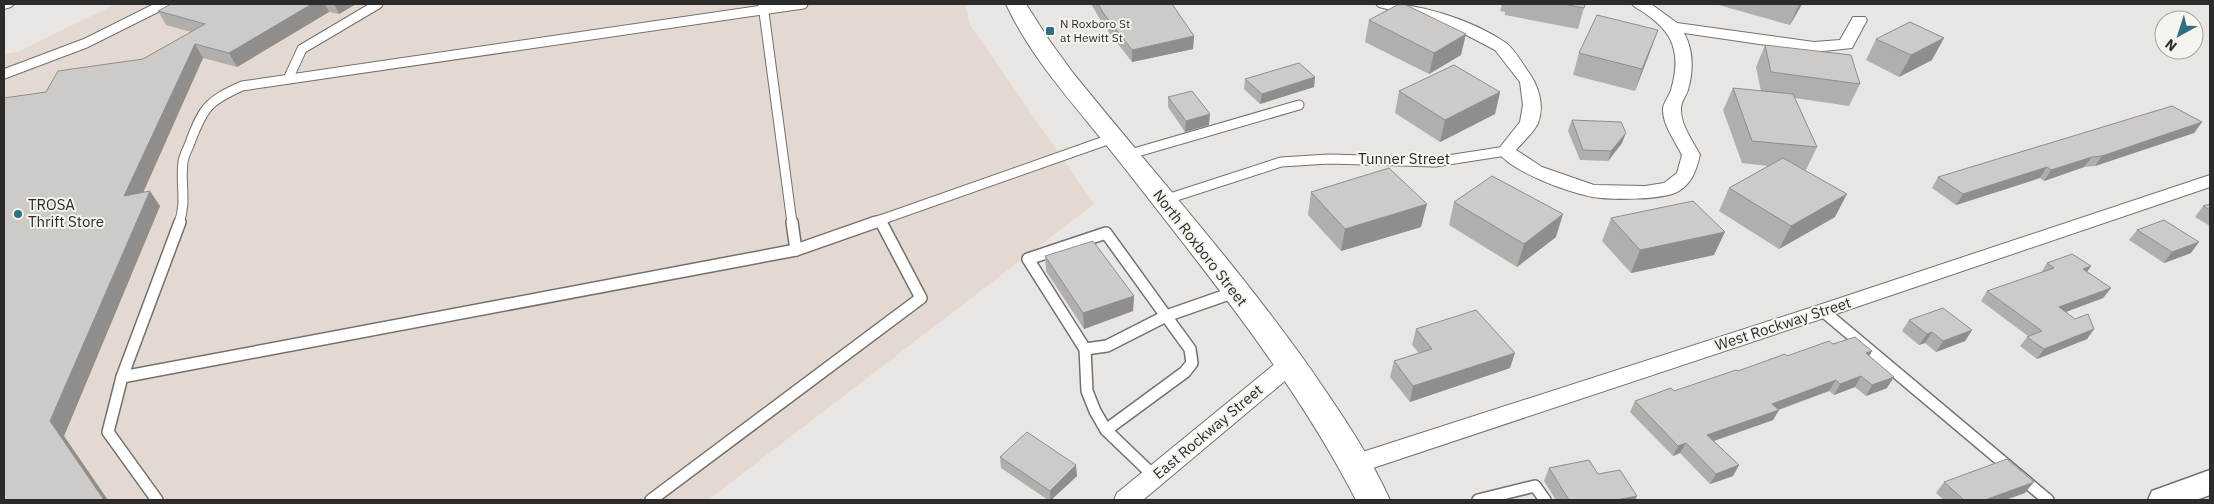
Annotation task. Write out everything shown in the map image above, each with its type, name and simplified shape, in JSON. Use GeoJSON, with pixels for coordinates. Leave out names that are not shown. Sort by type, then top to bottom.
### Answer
{"type":"FeatureCollection","features":[{"type":"Feature","properties":{"kind":"main road","name":"North Roxboro Street"},"geometry":{"type":"LineString","coordinates":[[1016,4],[1069,82],[1236,292],[1290,364],[1355,464],[1373,500]]}},
{"type":"Feature","properties":{"kind":"street"},"geometry":{"type":"LineString","coordinates":[[1384,4],[1435,9],[1501,47],[1528,82],[1532,105],[1528,123],[1506,151],[1535,171],[1594,191],[1645,192],[1670,188],[1686,175],[1691,155],[1677,127],[1672,108],[1679,92],[1685,60],[1682,40],[1672,27],[1650,9],[1640,4]]}},
{"type":"Feature","properties":{"kind":"street"},"geometry":{"type":"LineString","coordinates":[[1672,27],[1814,47],[1846,45],[1859,20]]}},
{"type":"Feature","properties":{"kind":"street","name":"West Rockway Street"},"geometry":{"type":"LineString","coordinates":[[1355,464],[1823,311],[2210,181]]}},
{"type":"Feature","properties":{"kind":"street","name":"East Rockway Street"},"geometry":{"type":"LineString","coordinates":[[1126,500],[1290,364]]}},
{"type":"Feature","properties":{"kind":"street"},"geometry":{"type":"LineString","coordinates":[[2164,500],[2210,482]]}},
{"type":"Feature","properties":{"kind":"lane"},"geometry":{"type":"LineString","coordinates":[[4,74],[60,56],[106,35],[164,4]]}},
{"type":"Feature","properties":{"kind":"lane"},"geometry":{"type":"LineString","coordinates":[[290,78],[302,49],[378,4]]}},
{"type":"Feature","properties":{"kind":"lane"},"geometry":{"type":"LineString","coordinates":[[156,500],[108,432],[122,377],[184,210],[183,161],[200,117],[208,105],[224,94],[242,86],[763,7],[803,4]]}},
{"type":"Feature","properties":{"kind":"lane"},"geometry":{"type":"LineString","coordinates":[[763,7],[796,250]]}},
{"type":"Feature","properties":{"kind":"lane"},"geometry":{"type":"LineString","coordinates":[[122,377],[796,250],[880,220],[1120,147],[1299,105]]}},
{"type":"Feature","properties":{"kind":"lane","name":"Tunner Street"},"geometry":{"type":"LineString","coordinates":[[1163,200],[1281,162],[1329,159],[1435,162],[1506,151]]}},
{"type":"Feature","properties":{"kind":"lane"},"geometry":{"type":"LineString","coordinates":[[651,500],[921,298],[880,220]]}},
{"type":"Feature","properties":{"kind":"lane"},"geometry":{"type":"LineString","coordinates":[[1106,430],[1185,372],[1192,364],[1194,357],[1106,233],[1028,259],[1085,349],[1087,359],[1086,391],[1106,430],[1155,477]]}},
{"type":"Feature","properties":{"kind":"lane"},"geometry":{"type":"LineString","coordinates":[[1085,349],[1107,346],[1166,316],[1236,292]]}},
{"type":"Feature","properties":{"kind":"lane"},"geometry":{"type":"LineString","coordinates":[[1823,311],[2048,500]]}},
{"type":"Feature","properties":{"kind":"lane"},"geometry":{"type":"LineString","coordinates":[[1478,500],[1499,497],[1535,486],[1545,500]]}},
{"type":"Feature","properties":{"kind":"shaded area"},"geometry":{"type":"Polygon","coordinates":[[[116,4],[965,4],[970,25],[1094,204],[708,500],[4,500],[4,54],[17,52],[116,4]]]}},
{"type":"Feature","properties":{"kind":"building"},"geometry":{"type":"Polygon","coordinates":[[[171,4],[312,4],[229,53],[195,44],[124,196],[150,191],[50,421],[104,500],[4,500],[4,98],[46,92],[58,71],[143,59],[205,24],[158,11],[171,4]]]}},
{"type":"Feature","properties":{"kind":"building"},"geometry":{"type":"Polygon","coordinates":[[[1098,4],[1172,4],[1194,36],[1132,50],[1098,4]]]}},
{"type":"Feature","properties":{"kind":"building"},"geometry":{"type":"Polygon","coordinates":[[[1399,4],[1404,4],[1466,34],[1434,53],[1369,20],[1399,4]]]}},
{"type":"Feature","properties":{"kind":"building"},"geometry":{"type":"Polygon","coordinates":[[[1563,4],[1585,4],[1584,8],[1563,4]]]}},
{"type":"Feature","properties":{"kind":"building"},"geometry":{"type":"Polygon","coordinates":[[[1597,15],[1658,30],[1642,69],[1579,53],[1597,15]]]}},
{"type":"Feature","properties":{"kind":"building"},"geometry":{"type":"Polygon","coordinates":[[[1910,22],[1944,38],[1911,55],[1876,39],[1910,22]]]}},
{"type":"Feature","properties":{"kind":"building"},"geometry":{"type":"Polygon","coordinates":[[[1765,45],[1851,55],[1860,84],[1771,72],[1765,45]]]}},
{"type":"Feature","properties":{"kind":"building"},"geometry":{"type":"Polygon","coordinates":[[[1299,63],[1315,77],[1262,94],[1245,79],[1299,63]]]}},
{"type":"Feature","properties":{"kind":"building"},"geometry":{"type":"Polygon","coordinates":[[[1454,65],[1500,92],[1445,120],[1399,91],[1454,65]]]}},
{"type":"Feature","properties":{"kind":"building"},"geometry":{"type":"Polygon","coordinates":[[[1733,88],[1793,94],[1817,147],[1752,141],[1733,88]]]}},
{"type":"Feature","properties":{"kind":"building"},"geometry":{"type":"Polygon","coordinates":[[[1192,91],[1210,114],[1186,121],[1168,97],[1192,91]]]}},
{"type":"Feature","properties":{"kind":"building"},"geometry":{"type":"Polygon","coordinates":[[[2172,106],[2202,122],[2102,156],[2092,157],[2051,170],[2047,167],[1963,194],[1938,177],[2172,106]]]}},
{"type":"Feature","properties":{"kind":"building"},"geometry":{"type":"Polygon","coordinates":[[[1572,120],[1621,122],[1626,133],[1611,151],[1583,150],[1572,120]]]}},
{"type":"Feature","properties":{"kind":"building"},"geometry":{"type":"Polygon","coordinates":[[[1783,158],[1847,194],[1791,226],[1729,188],[1783,158]]]}},
{"type":"Feature","properties":{"kind":"building"},"geometry":{"type":"Polygon","coordinates":[[[1389,168],[1427,204],[1345,229],[1311,192],[1389,168]]]}},
{"type":"Feature","properties":{"kind":"building"},"geometry":{"type":"Polygon","coordinates":[[[1492,176],[1563,214],[1524,244],[1454,202],[1492,176]]]}},
{"type":"Feature","properties":{"kind":"building"},"geometry":{"type":"Polygon","coordinates":[[[1693,201],[1725,232],[1640,250],[1611,218],[1693,201]]]}},
{"type":"Feature","properties":{"kind":"building"},"geometry":{"type":"Polygon","coordinates":[[[2210,204],[2210,210],[2203,206],[2210,204]]]}},
{"type":"Feature","properties":{"kind":"building"},"geometry":{"type":"Polygon","coordinates":[[[2164,220],[2199,242],[2172,252],[2137,230],[2164,220]]]}},
{"type":"Feature","properties":{"kind":"building"},"geometry":{"type":"Polygon","coordinates":[[[1093,241],[1134,296],[1083,313],[1045,256],[1093,241]]]}},
{"type":"Feature","properties":{"kind":"building"},"geometry":{"type":"Polygon","coordinates":[[[2072,254],[2091,266],[2083,269],[2111,288],[2059,307],[2075,319],[2088,314],[2094,329],[2044,349],[2027,337],[2042,331],[1987,291],[2054,268],[2047,263],[2072,254]]]}},
{"type":"Feature","properties":{"kind":"building"},"geometry":{"type":"Polygon","coordinates":[[[1943,308],[1972,330],[1943,341],[1932,332],[1927,334],[1909,320],[1943,308]]]}},
{"type":"Feature","properties":{"kind":"building"},"geometry":{"type":"Polygon","coordinates":[[[1476,310],[1515,353],[1413,386],[1394,361],[1432,349],[1416,329],[1476,310]]]}},
{"type":"Feature","properties":{"kind":"building"},"geometry":{"type":"Polygon","coordinates":[[[1855,337],[1872,351],[1866,353],[1894,377],[1872,385],[1861,376],[1840,384],[1836,380],[1772,404],[1779,410],[1707,435],[1739,465],[1716,474],[1686,443],[1678,446],[1635,401],[1671,388],[1674,391],[1829,341],[1833,344],[1855,337]]]}},
{"type":"Feature","properties":{"kind":"building"},"geometry":{"type":"Polygon","coordinates":[[[1027,432],[1076,465],[1050,491],[1000,457],[1027,432]]]}},
{"type":"Feature","properties":{"kind":"building"},"geometry":{"type":"Polygon","coordinates":[[[2007,459],[2034,482],[1985,500],[1964,500],[1944,482],[2007,459]]]}},
{"type":"Feature","properties":{"kind":"building"},"geometry":{"type":"Polygon","coordinates":[[[1589,460],[1598,474],[1620,470],[1637,496],[1616,500],[1569,500],[1549,468],[1589,460]]]}},
{"type":"Feature","properties":{"kind":"place","name":"N Roxboro St at Hewitt St"},"geometry":{"type":"Point","coordinates":[1050,31]}},
{"type":"Feature","properties":{"kind":"place","name":"TROSA Thrift Store"},"geometry":{"type":"Point","coordinates":[18,214]}}]}
